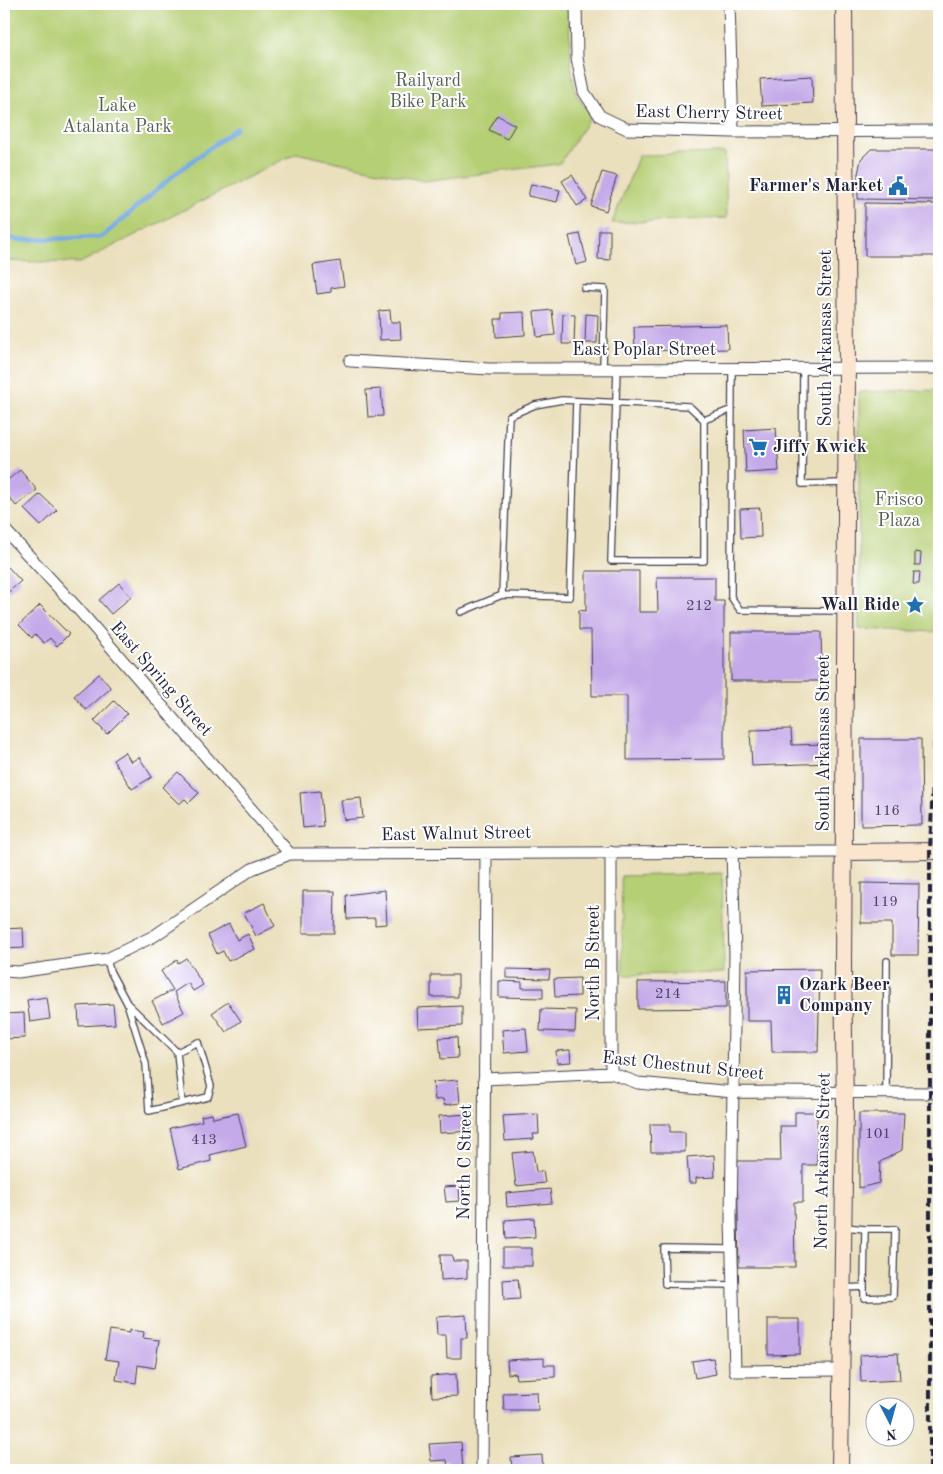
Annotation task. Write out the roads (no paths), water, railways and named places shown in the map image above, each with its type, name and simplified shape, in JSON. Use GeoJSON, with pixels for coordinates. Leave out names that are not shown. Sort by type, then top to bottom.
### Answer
{"type":"FeatureCollection","features":[{"type":"Feature","properties":{"kind":"street","name":"East Cherry Street"},"geometry":{"type":"LineString","coordinates":[[576,4],[577,58],[584,92],[600,116],[626,130],[733,132],[939,131]]}},
{"type":"Feature","properties":{"kind":"street"},"geometry":{"type":"LineString","coordinates":[[729,4],[733,132]]}},
{"type":"Feature","properties":{"kind":"street","name":"South Arkansas Street"},"geometry":{"type":"LineString","coordinates":[[844,4],[847,368],[844,852]]}},
{"type":"Feature","properties":{"kind":"street","name":"East Poplar Street"},"geometry":{"type":"LineString","coordinates":[[350,361],[490,369],[939,368]]}},
{"type":"Feature","properties":{"kind":"street","name":"East Spring Street"},"geometry":{"type":"LineString","coordinates":[[4,529],[79,610],[290,854]]}},
{"type":"Feature","properties":{"kind":"street"},"geometry":{"type":"LineString","coordinates":[[732,851],[735,954],[732,1249],[735,1371],[840,1370]]}},
{"type":"Feature","properties":{"kind":"street","name":"East Walnut Street"},"geometry":{"type":"LineString","coordinates":[[4,971],[18,972],[108,959],[154,936],[252,869],[290,854],[939,851]]}},
{"type":"Feature","properties":{"kind":"street","name":"North B Street"},"geometry":{"type":"LineString","coordinates":[[611,852],[611,1073]]}},
{"type":"Feature","properties":{"kind":"street","name":"North Arkansas Street"},"geometry":{"type":"LineString","coordinates":[[840,1470],[845,1094],[844,852]]}},
{"type":"Feature","properties":{"kind":"street","name":"North C Street"},"geometry":{"type":"LineString","coordinates":[[482,1470],[486,854]]}},
{"type":"Feature","properties":{"kind":"street","name":"East Chestnut Street"},"geometry":{"type":"LineString","coordinates":[[484,1079],[611,1073],[638,1083],[733,1092],[939,1094]]}},
{"type":"Feature","properties":{"kind":"lane"},"geometry":{"type":"LineString","coordinates":[[584,288],[605,289],[603,368]]}},
{"type":"Feature","properties":{"kind":"lane"},"geometry":{"type":"LineString","coordinates":[[732,367],[730,410],[731,597],[740,610],[845,611]]}},
{"type":"Feature","properties":{"kind":"lane"},"geometry":{"type":"LineString","coordinates":[[502,595],[509,416],[535,405],[562,400],[616,403],[689,406],[704,420],[704,561],[611,561],[616,403],[617,368]]}},
{"type":"Feature","properties":{"kind":"lane"},"geometry":{"type":"LineString","coordinates":[[803,368],[802,484],[846,483]]}},
{"type":"Feature","properties":{"kind":"lane"},"geometry":{"type":"LineString","coordinates":[[461,612],[502,595],[570,597],[576,401]]}},
{"type":"Feature","properties":{"kind":"lane"},"geometry":{"type":"LineString","coordinates":[[704,420],[730,410]]}},
{"type":"Feature","properties":{"kind":"lane"},"geometry":{"type":"LineString","coordinates":[[108,959],[110,971],[127,1002],[146,1064],[149,1111],[208,1097],[211,1086],[198,1042],[177,1052]]}},
{"type":"Feature","properties":{"kind":"lane"},"geometry":{"type":"LineString","coordinates":[[886,1094],[887,961]]}},
{"type":"Feature","properties":{"kind":"lane"},"geometry":{"type":"LineString","coordinates":[[127,1002],[177,1052],[182,1103]]}},
{"type":"Feature","properties":{"kind":"lane"},"geometry":{"type":"LineString","coordinates":[[843,1227],[895,1229],[893,1297],[864,1298],[865,1229]]}},
{"type":"Feature","properties":{"kind":"lane"},"geometry":{"type":"LineString","coordinates":[[732,1249],[664,1248],[665,1284],[733,1285]]}},
{"type":"Feature","properties":{"kind":"lane"},"geometry":{"type":"LineString","coordinates":[[842,1288],[864,1287]]}},
{"type":"Feature","properties":{"kind":"waterway"},"geometry":{"type":"LineString","coordinates":[[4,236],[18,240],[102,237],[180,170],[237,128]]}},
{"type":"Feature","properties":{"kind":"railway"},"geometry":{"type":"LineString","coordinates":[[930,1470],[930,851],[939,638]]}},
{"type":"Feature","properties":{"kind":"railway"},"geometry":{"type":"LineString","coordinates":[[936,1438],[938,1470]]}},
{"type":"Feature","properties":{"kind":"place","name":"Farmer's Market"},"geometry":{"type":"Point","coordinates":[898,186]}},
{"type":"Feature","properties":{"kind":"place","name":"Jiffy Kwick"},"geometry":{"type":"Point","coordinates":[758,447]}},
{"type":"Feature","properties":{"kind":"place","name":"Wall Ride"},"geometry":{"type":"Point","coordinates":[915,605]}},
{"type":"Feature","properties":{"kind":"place","name":"Ozark Beer Company"},"geometry":{"type":"Point","coordinates":[784,995]}},
{"type":"Feature","properties":{"kind":"park label","name":"Railyard Bike Park"},"geometry":{"type":"Point","coordinates":[428,91]}},
{"type":"Feature","properties":{"kind":"park label","name":"Lake Atalanta Park"},"geometry":{"type":"Point","coordinates":[117,116]}},
{"type":"Feature","properties":{"kind":"park label","name":"Frisco Plaza"},"geometry":{"type":"Point","coordinates":[899,510]}}]}
